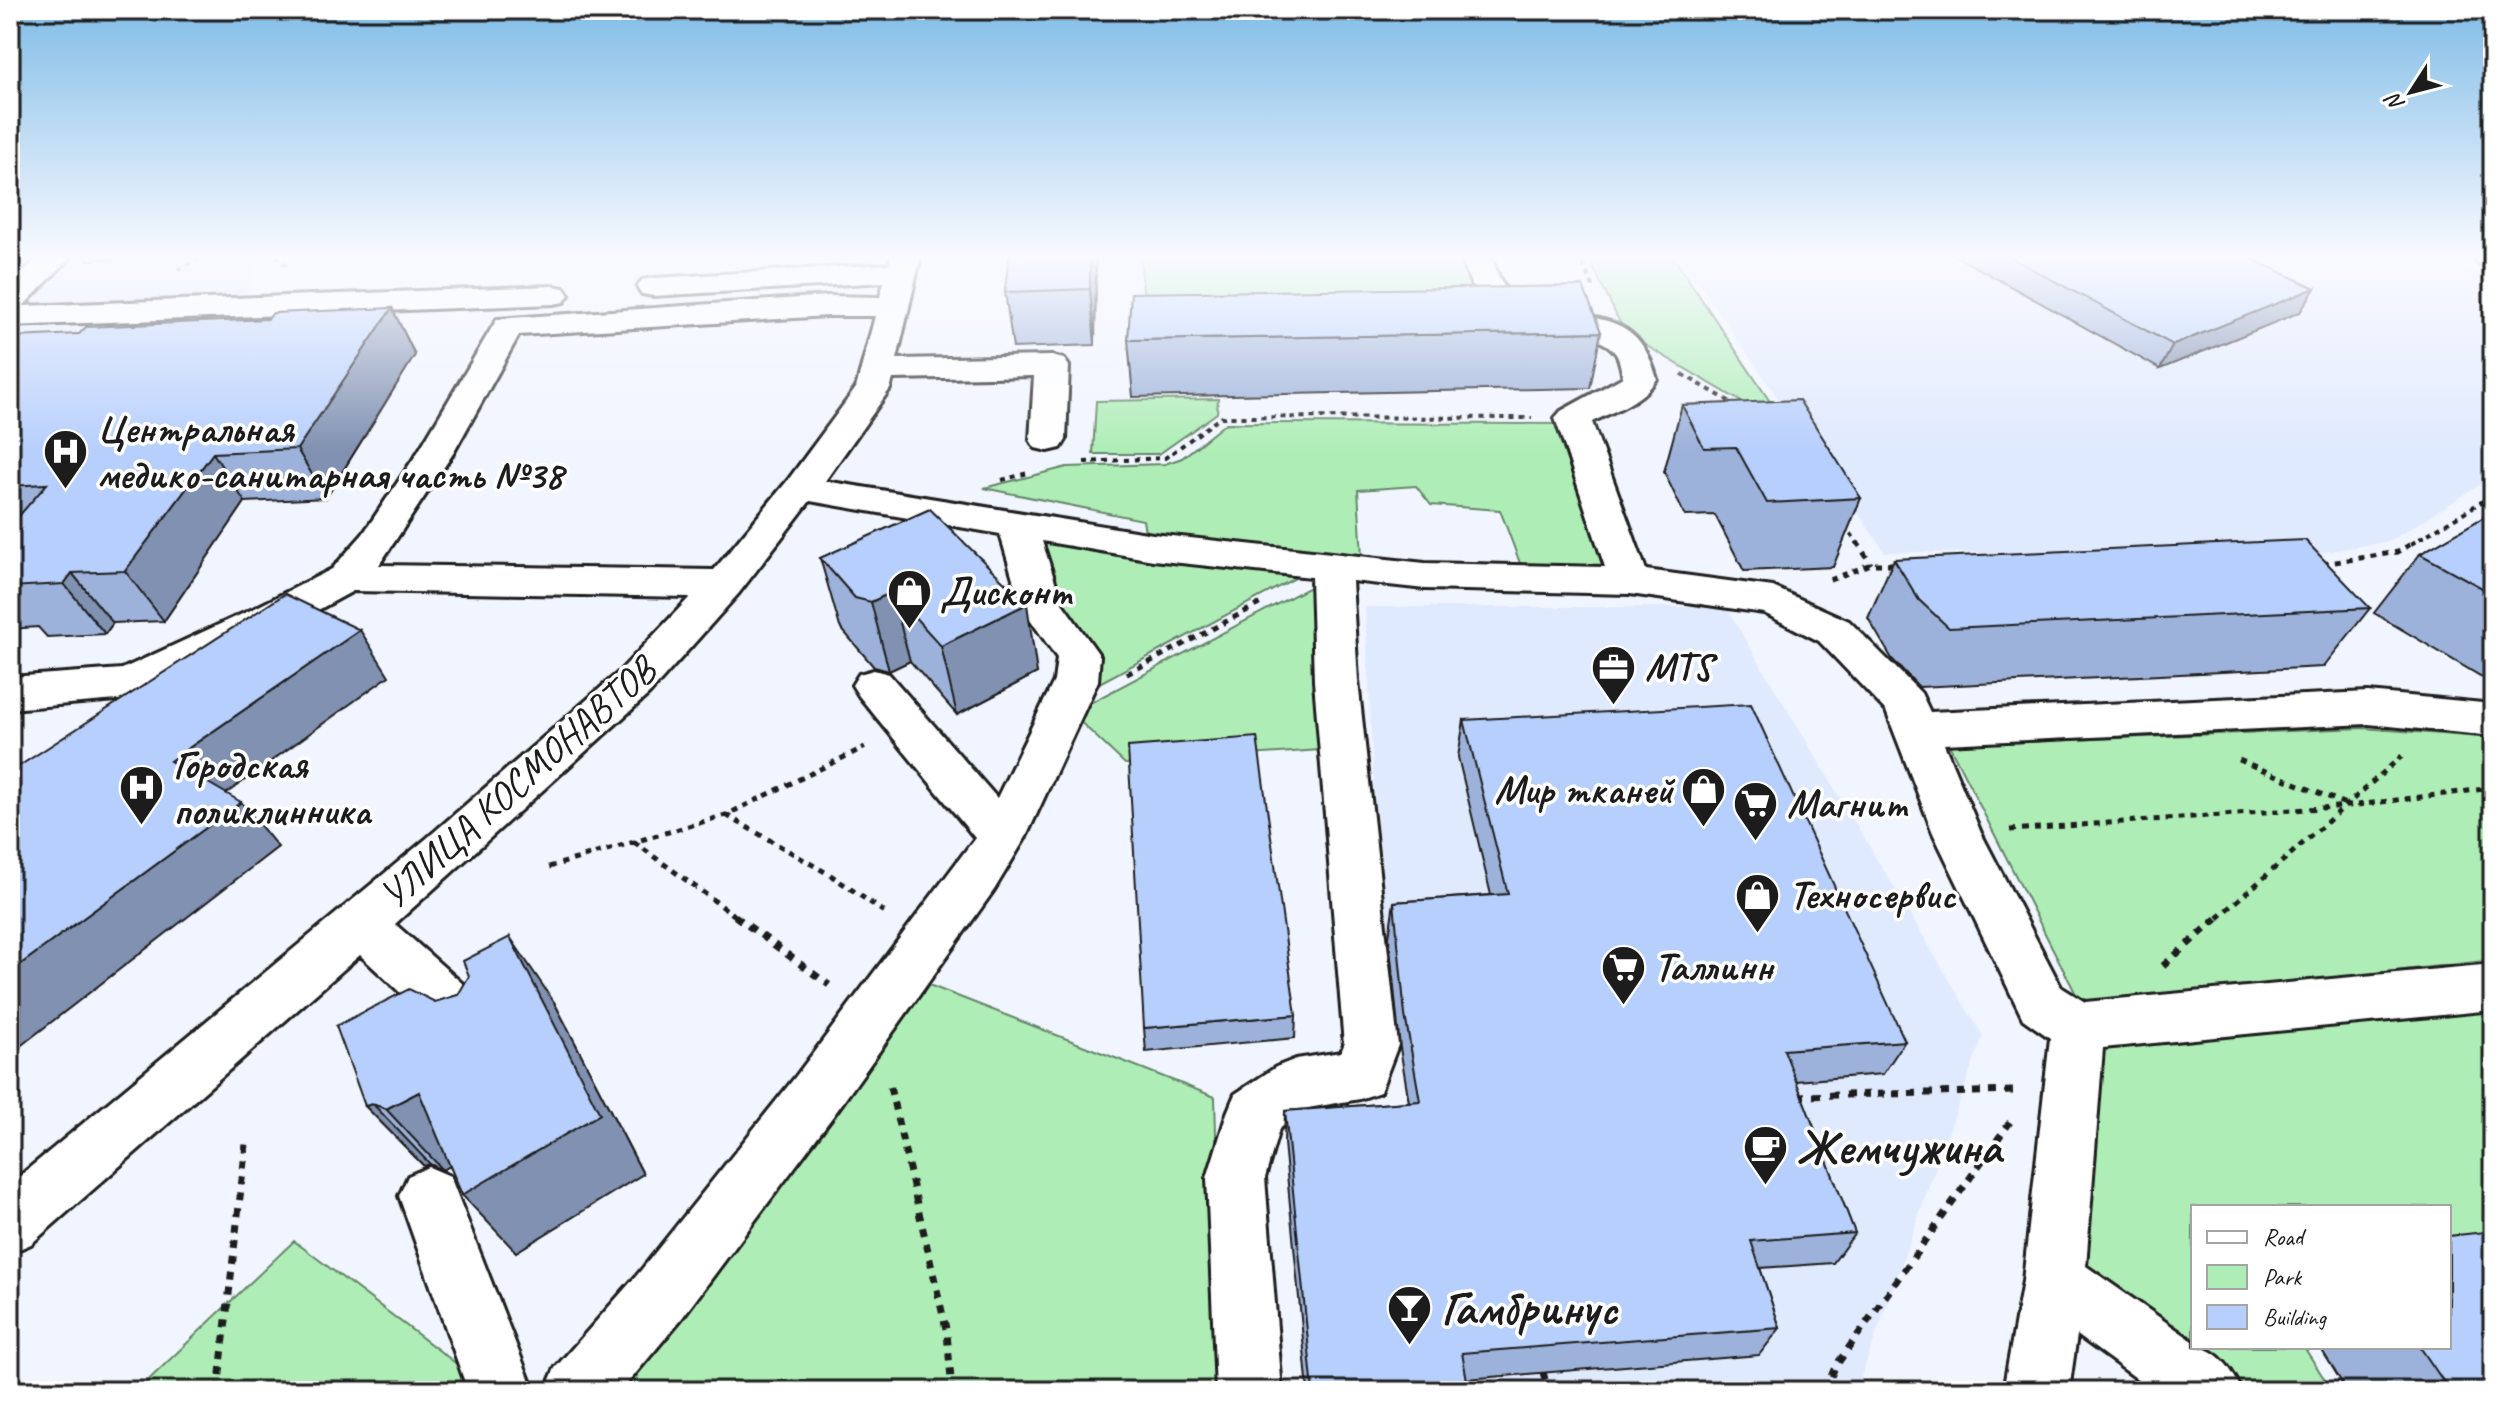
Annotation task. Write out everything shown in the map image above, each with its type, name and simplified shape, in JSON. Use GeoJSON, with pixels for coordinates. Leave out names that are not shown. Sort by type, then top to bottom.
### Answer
{"type":"FeatureCollection","features":[{"type":"Feature","properties":{"kind":"street"},"geometry":{"type":"LineString","coordinates":[[370,333],[454,320]]}},
{"type":"Feature","properties":{"kind":"street"},"geometry":{"type":"LineString","coordinates":[[10,693],[129,684],[268,619],[346,578],[377,543],[436,452],[511,320]]}},
{"type":"Feature","properties":{"kind":"street","name":"УЛИЦА КОСМОНАВТОВ"},"geometry":{"type":"LineString","coordinates":[[10,1223],[360,924],[634,683],[725,584],[801,488],[873,389],[890,320]]}},
{"type":"Feature","properties":{"kind":"street"},"geometry":{"type":"LineString","coordinates":[[1554,320],[1616,334],[1633,352],[1640,379],[1632,389],[1595,404],[1573,418],[1630,581]]}},
{"type":"Feature","properties":{"kind":"street"},"geometry":{"type":"LineString","coordinates":[[877,369],[1052,366],[1042,455]]}},
{"type":"Feature","properties":{"kind":"street"},"geometry":{"type":"LineString","coordinates":[[801,488],[1005,503],[1153,547],[1425,576],[1630,581],[1773,601],[1834,631],[1905,704],[1957,833],[2042,1003],[2078,1027],[2493,987]]}},
{"type":"Feature","properties":{"kind":"street"},"geometry":{"type":"LineString","coordinates":[[578,1391],[660,1296],[873,1017],[1002,837],[1076,681],[1079,656],[1042,606],[1005,503]]}},
{"type":"Feature","properties":{"kind":"street"},"geometry":{"type":"LineString","coordinates":[[1249,1391],[1236,1178],[1255,1113],[1296,1085],[1360,1074],[1371,1045],[1336,681],[1331,566]]}},
{"type":"Feature","properties":{"kind":"street"},"geometry":{"type":"LineString","coordinates":[[346,578],[725,584]]}},
{"type":"Feature","properties":{"kind":"street"},"geometry":{"type":"LineString","coordinates":[[874,685],[1002,837]]}},
{"type":"Feature","properties":{"kind":"street"},"geometry":{"type":"LineString","coordinates":[[1916,729],[2368,708],[2493,720]]}},
{"type":"Feature","properties":{"kind":"street"},"geometry":{"type":"LineString","coordinates":[[360,924],[487,1039]]}},
{"type":"Feature","properties":{"kind":"street"},"geometry":{"type":"LineString","coordinates":[[2036,1391],[2054,1281],[2078,1027]]}},
{"type":"Feature","properties":{"kind":"street"},"geometry":{"type":"LineString","coordinates":[[429,1196],[501,1391]]}},
{"type":"Feature","properties":{"kind":"street"},"geometry":{"type":"LineString","coordinates":[[2054,1281],[2209,1391]]}},
{"type":"Feature","properties":{"kind":"path"},"geometry":{"type":"LineString","coordinates":[[1616,334],[1744,410]]}},
{"type":"Feature","properties":{"kind":"path"},"geometry":{"type":"LineString","coordinates":[[1079,462],[1165,458],[1221,417],[1573,418]]}},
{"type":"Feature","properties":{"kind":"path"},"geometry":{"type":"LineString","coordinates":[[1005,503],[1042,455]]}},
{"type":"Feature","properties":{"kind":"path"},"geometry":{"type":"LineString","coordinates":[[2316,565],[2398,552],[2493,495]]}},
{"type":"Feature","properties":{"kind":"path"},"geometry":{"type":"LineString","coordinates":[[1845,525],[1871,564]]}},
{"type":"Feature","properties":{"kind":"path"},"geometry":{"type":"LineString","coordinates":[[1833,579],[1871,564],[1902,564]]}},
{"type":"Feature","properties":{"kind":"path"},"geometry":{"type":"LineString","coordinates":[[1115,680],[1265,601]]}},
{"type":"Feature","properties":{"kind":"path"},"geometry":{"type":"LineString","coordinates":[[2159,970],[2349,806],[2446,715]]}},
{"type":"Feature","properties":{"kind":"path"},"geometry":{"type":"LineString","coordinates":[[549,867],[726,815],[909,726]]}},
{"type":"Feature","properties":{"kind":"path"},"geometry":{"type":"LineString","coordinates":[[1957,833],[2349,806],[2493,788]]}},
{"type":"Feature","properties":{"kind":"path"},"geometry":{"type":"LineString","coordinates":[[726,815],[832,876],[927,943]]}},
{"type":"Feature","properties":{"kind":"path"},"geometry":{"type":"LineString","coordinates":[[634,842],[873,1017],[947,1333],[952,1391]]}},
{"type":"Feature","properties":{"kind":"path"},"geometry":{"type":"LineString","coordinates":[[1787,1097],[2032,1090],[2078,1027]]}},
{"type":"Feature","properties":{"kind":"path"},"geometry":{"type":"LineString","coordinates":[[1825,1391],[1835,1367],[2014,1116]]}},
{"type":"Feature","properties":{"kind":"path"},"geometry":{"type":"LineString","coordinates":[[218,1391],[246,1144]]}},
{"type":"Feature","properties":{"kind":"path"},"geometry":{"type":"LineString","coordinates":[[1543,1372],[1548,1391]]}},
{"type":"Feature","properties":{"kind":"shaded area","name":"Центральная медико-санитарная часть №38"},"geometry":{"type":"Polygon","coordinates":[[[10,320],[240,320],[233,345],[10,637],[10,320]]]}},
{"type":"Feature","properties":{"kind":"shaded area"},"geometry":{"type":"Polygon","coordinates":[[[1724,320],[2493,320],[2493,477],[2390,541],[2302,556],[1885,552],[1724,320]]]}},
{"type":"Feature","properties":{"kind":"shaded area","name":"Таллинн"},"geometry":{"type":"Polygon","coordinates":[[[1365,607],[1726,607],[1983,1036],[1856,1391],[1308,1391],[1284,1143],[1415,1133],[1381,937],[1365,607]]]}},
{"type":"Feature","properties":{"kind":"green space"},"geometry":{"type":"Polygon","coordinates":[[[1619,320],[1716,320],[1789,430],[1625,333],[1619,320]]]}},
{"type":"Feature","properties":{"kind":"green space"},"geometry":{"type":"Polygon","coordinates":[[[1218,399],[1217,413],[1159,454],[1093,454],[1096,401],[1218,399]]]}},
{"type":"Feature","properties":{"kind":"green space"},"geometry":{"type":"Polygon","coordinates":[[[1226,423],[1562,424],[1618,574],[1523,571],[1500,510],[1431,505],[1416,486],[1358,490],[1362,557],[1145,532],[1143,520],[984,488],[1067,467],[1165,464],[1182,458],[1226,423]]]}},
{"type":"Feature","properties":{"kind":"green space"},"geometry":{"type":"Polygon","coordinates":[[[1028,531],[1310,570],[1077,695],[1028,531]]]}},
{"type":"Feature","properties":{"kind":"green space"},"geometry":{"type":"Polygon","coordinates":[[[1321,581],[1334,749],[1125,764],[1071,713],[1321,581]]]}},
{"type":"Feature","properties":{"kind":"green space"},"geometry":{"type":"Polygon","coordinates":[[[2363,728],[2493,738],[2493,960],[2082,1006],[1949,745],[2363,728]]]}},
{"type":"Feature","properties":{"kind":"green space"},"geometry":{"type":"Polygon","coordinates":[[[916,980],[1215,1097],[1223,1391],[603,1391],[916,980]]]}},
{"type":"Feature","properties":{"kind":"green space"},"geometry":{"type":"Polygon","coordinates":[[[2493,1000],[2493,1243],[2451,1247],[2451,1205],[2191,1205],[2191,1349],[2305,1349],[2332,1391],[2235,1391],[2079,1277],[2097,1037],[2493,1000]]]}},
{"type":"Feature","properties":{"kind":"green space"},"geometry":{"type":"Polygon","coordinates":[[[294,1241],[470,1374],[455,1391],[137,1391],[294,1241]]]}},
{"type":"Feature","properties":{"kind":"building"},"geometry":{"type":"Polygon","coordinates":[[[237,320],[384,320],[297,449],[213,453],[125,571],[72,573],[64,584],[10,587],[13,576],[10,576],[10,526],[47,484],[10,486],[10,341],[15,337],[79,334],[86,327],[237,320]]]}},
{"type":"Feature","properties":{"kind":"building"},"geometry":{"type":"Polygon","coordinates":[[[1129,320],[1596,320],[1601,332],[1128,340],[1129,320]]]}},
{"type":"Feature","properties":{"kind":"building"},"geometry":{"type":"Polygon","coordinates":[[[2127,320],[2234,320],[2173,345],[2127,320]]]}},
{"type":"Feature","properties":{"kind":"building"},"geometry":{"type":"Polygon","coordinates":[[[1799,400],[1861,498],[1767,503],[1736,447],[1704,448],[1682,405],[1799,400]]]}},
{"type":"Feature","properties":{"kind":"building"},"geometry":{"type":"Polygon","coordinates":[[[930,509],[1027,604],[941,646],[892,592],[871,602],[855,598],[820,558],[930,509]]]}},
{"type":"Feature","properties":{"kind":"building"},"geometry":{"type":"Polygon","coordinates":[[[2493,512],[2493,594],[2420,554],[2493,512]]]}},
{"type":"Feature","properties":{"kind":"building"},"geometry":{"type":"Polygon","coordinates":[[[2305,540],[2370,608],[1949,628],[1919,600],[1894,559],[2305,540]]]}},
{"type":"Feature","properties":{"kind":"building"},"geometry":{"type":"Polygon","coordinates":[[[285,594],[360,630],[170,761],[241,802],[10,972],[10,772],[285,594]]]}},
{"type":"Feature","properties":{"kind":"building","name":"Таллинн"},"geometry":{"type":"Polygon","coordinates":[[[1751,704],[1905,1041],[1784,1050],[1855,1233],[1751,1241],[1780,1328],[1462,1353],[1469,1391],[1313,1391],[1285,1111],[1420,1101],[1405,1015],[1394,902],[1508,894],[1464,720],[1751,704]]]}},
{"type":"Feature","properties":{"kind":"building"},"geometry":{"type":"Polygon","coordinates":[[[1257,737],[1296,1015],[1144,1028],[1128,747],[1257,737]]]}},
{"type":"Feature","properties":{"kind":"building"},"geometry":{"type":"Polygon","coordinates":[[[510,937],[600,1114],[462,1195],[419,1092],[386,1109],[373,1104],[365,1106],[336,1026],[409,989],[435,1002],[458,995],[469,976],[463,961],[510,937]]]}},
{"type":"Feature","properties":{"kind":"building"},"geometry":{"type":"Polygon","coordinates":[[[2493,1231],[2493,1391],[2450,1391],[2421,1349],[2451,1349],[2451,1236],[2493,1231]]]}},
{"type":"Feature","properties":{"kind":"place","name":"Центральная медико-санитарная часть №38"},"geometry":{"type":"Point","coordinates":[66,491]}},
{"type":"Feature","properties":{"kind":"place","name":"Дисконт"},"geometry":{"type":"Point","coordinates":[909,631]}},
{"type":"Feature","properties":{"kind":"place","name":"MTS"},"geometry":{"type":"Point","coordinates":[1614,706]}},
{"type":"Feature","properties":{"kind":"place","name":"Городская поликлинника"},"geometry":{"type":"Point","coordinates":[142,827]}},
{"type":"Feature","properties":{"kind":"place","name":"Мир тканей"},"geometry":{"type":"Point","coordinates":[1704,829]}},
{"type":"Feature","properties":{"kind":"place","name":"Магнит"},"geometry":{"type":"Point","coordinates":[1756,843]}},
{"type":"Feature","properties":{"kind":"place","name":"Техносервис"},"geometry":{"type":"Point","coordinates":[1758,934]}},
{"type":"Feature","properties":{"kind":"place","name":"Таллинн"},"geometry":{"type":"Point","coordinates":[1623,1006]}},
{"type":"Feature","properties":{"kind":"place","name":"Жемчужина"},"geometry":{"type":"Point","coordinates":[1766,1186]}},
{"type":"Feature","properties":{"kind":"place","name":"Гамбринус"},"geometry":{"type":"Point","coordinates":[1410,1347]}}]}
